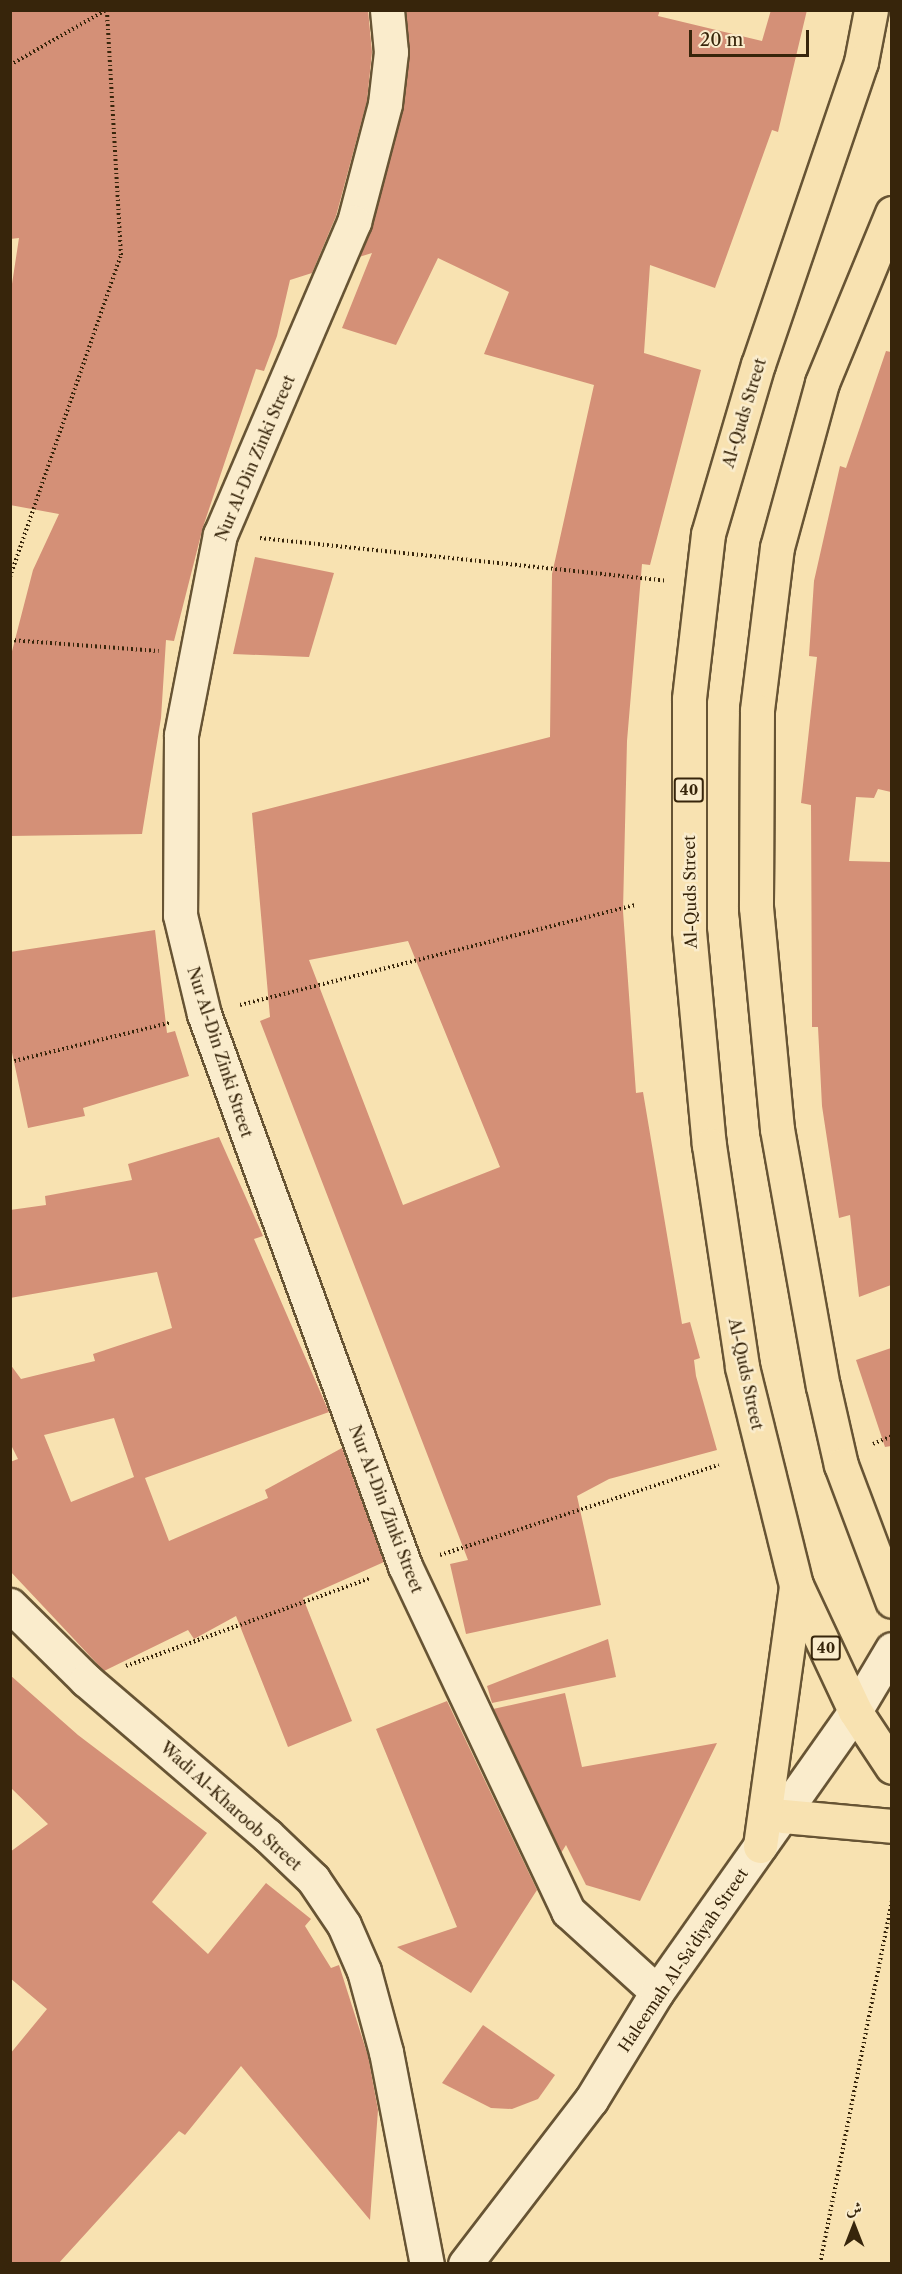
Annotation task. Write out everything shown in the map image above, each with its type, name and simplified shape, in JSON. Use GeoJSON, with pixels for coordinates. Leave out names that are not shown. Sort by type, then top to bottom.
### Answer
{"type":"FeatureCollection","features":[{"type":"Feature","properties":{"kind":"highway","name":"Al-Quds Street"},"geometry":{"type":"LineString","coordinates":[[871,10],[861,62],[751,386],[708,534],[689,699],[689,931],[709,1145],[742,1367],[796,1585],[855,1711],[891,1767]]}},
{"type":"Feature","properties":{"kind":"highway"},"geometry":{"type":"LineString","coordinates":[[891,213],[822,383],[777,547],[758,711],[756,908],[777,1129],[823,1386],[841,1465],[891,1601]]}},
{"type":"Feature","properties":{"kind":"highway"},"geometry":{"type":"LineString","coordinates":[[760,1846],[796,1585]]}},
{"type":"Feature","properties":{"kind":"highway"},"geometry":{"type":"LineString","coordinates":[[783,1816],[891,1826]]}},
{"type":"Feature","properties":{"kind":"street","name":"Nur Al-Din Zinki Street"},"geometry":{"type":"LineString","coordinates":[[387,10],[391,52],[385,104],[354,222],[220,534],[193,655],[181,735],[180,915],[204,1014],[405,1566],[567,1911],[657,1992]]}},
{"type":"Feature","properties":{"kind":"street","name":"Wadi Al-Kharoob Street"},"geometry":{"type":"LineString","coordinates":[[10,1605],[86,1680],[267,1835],[313,1879],[344,1925],[364,1971],[386,2052],[427,2264]]}},
{"type":"Feature","properties":{"kind":"street","name":"Haleemah Al-Sa'diyah Street"},"geometry":{"type":"LineString","coordinates":[[465,2264],[591,2100],[657,1992],[855,1711],[891,1649]]}},
{"type":"Feature","properties":{"kind":"path"},"geometry":{"type":"LineString","coordinates":[[10,65],[107,10],[121,255],[10,577]]}},
{"type":"Feature","properties":{"kind":"path"},"geometry":{"type":"LineString","coordinates":[[220,534],[701,585]]}},
{"type":"Feature","properties":{"kind":"path"},"geometry":{"type":"LineString","coordinates":[[10,640],[193,655]]}},
{"type":"Feature","properties":{"kind":"path"},"geometry":{"type":"LineString","coordinates":[[10,1062],[635,905]]}},
{"type":"Feature","properties":{"kind":"path"},"geometry":{"type":"LineString","coordinates":[[864,1449],[891,1436]]}},
{"type":"Feature","properties":{"kind":"path"},"geometry":{"type":"LineString","coordinates":[[86,1680],[405,1566],[719,1465]]}},
{"type":"Feature","properties":{"kind":"path"},"geometry":{"type":"LineString","coordinates":[[820,2264],[891,1899]]}},
{"type":"Feature","properties":{"kind":"building"},"geometry":{"type":"Polygon","coordinates":[[[10,10],[368,10],[372,52],[367,101],[336,216],[312,273],[290,280],[277,336],[264,371],[256,369],[203,527],[174,641],[166,640],[161,718],[142,834],[10,836],[10,659],[33,570],[59,514],[10,505],[10,297],[19,238],[10,239],[10,10]]]}},
{"type":"Feature","properties":{"kind":"building"},"geometry":{"type":"Polygon","coordinates":[[[406,10],[660,10],[658,16],[762,41],[771,10],[807,10],[778,132],[772,130],[715,288],[650,265],[644,353],[701,370],[650,565],[642,564],[627,741],[623,911],[636,1093],[643,1092],[682,1324],[690,1322],[700,1358],[694,1360],[696,1376],[717,1450],[609,1479],[577,1496],[601,1605],[466,1634],[450,1564],[468,1560],[260,1021],[270,1017],[252,813],[550,737],[552,574],[594,385],[484,354],[509,292],[438,258],[396,345],[342,328],[372,253],[359,257],[403,109],[410,54],[406,10]],[[408,941],[309,960],[403,1205],[500,1167],[408,941]]]}},
{"type":"Feature","properties":{"kind":"building"},"geometry":{"type":"Polygon","coordinates":[[[886,351],[891,352],[891,792],[878,789],[874,798],[856,797],[849,861],[891,862],[891,1285],[859,1297],[850,1215],[839,1218],[822,1106],[818,1027],[812,1027],[811,805],[801,803],[817,657],[809,656],[814,581],[840,466],[846,468],[886,351]]]}},
{"type":"Feature","properties":{"kind":"building"},"geometry":{"type":"Polygon","coordinates":[[[255,557],[334,573],[309,657],[233,654],[255,557]]]}},
{"type":"Feature","properties":{"kind":"building"},"geometry":{"type":"Polygon","coordinates":[[[155,930],[167,1033],[175,1031],[189,1076],[83,1108],[85,1116],[28,1128],[10,1043],[10,952],[155,930]]]}},
{"type":"Feature","properties":{"kind":"building"},"geometry":{"type":"Polygon","coordinates":[[[219,1137],[263,1236],[254,1239],[329,1412],[145,1478],[169,1541],[268,1498],[265,1490],[342,1448],[384,1562],[303,1598],[352,1721],[288,1747],[236,1616],[194,1639],[188,1630],[104,1671],[10,1571],[10,1462],[18,1459],[10,1443],[10,1364],[21,1379],[95,1361],[93,1354],[172,1328],[157,1272],[10,1298],[10,1210],[46,1205],[45,1196],[132,1180],[128,1164],[219,1137]],[[114,1418],[44,1435],[71,1502],[134,1477],[114,1418]]]}},
{"type":"Feature","properties":{"kind":"building"},"geometry":{"type":"Polygon","coordinates":[[[891,1348],[891,1446],[885,1447],[856,1360],[891,1348]]]}},
{"type":"Feature","properties":{"kind":"building"},"geometry":{"type":"Polygon","coordinates":[[[608,1639],[616,1677],[492,1703],[487,1686],[608,1639]]]}},
{"type":"Feature","properties":{"kind":"building"},"geometry":{"type":"Polygon","coordinates":[[[10,1675],[78,1735],[207,1833],[152,1902],[208,1954],[266,1883],[311,1919],[305,1926],[331,1968],[339,1965],[368,2056],[378,2110],[370,2220],[241,2066],[185,2135],[179,2131],[58,2264],[10,2264],[10,2054],[47,2009],[10,1978],[10,1852],[48,1824],[10,1787],[10,1675]]]}},
{"type":"Feature","properties":{"kind":"building"},"geometry":{"type":"Polygon","coordinates":[[[565,1693],[582,1767],[717,1743],[640,1901],[586,1885],[566,1845],[561,1853],[493,1709],[565,1693]]]}},
{"type":"Feature","properties":{"kind":"building"},"geometry":{"type":"Polygon","coordinates":[[[447,1701],[537,1890],[471,1993],[397,1947],[457,1927],[376,1729],[447,1701]]]}},
{"type":"Feature","properties":{"kind":"building"},"geometry":{"type":"Polygon","coordinates":[[[483,2025],[555,2075],[538,2099],[512,2109],[491,2108],[442,2083],[483,2025]]]}}]}
